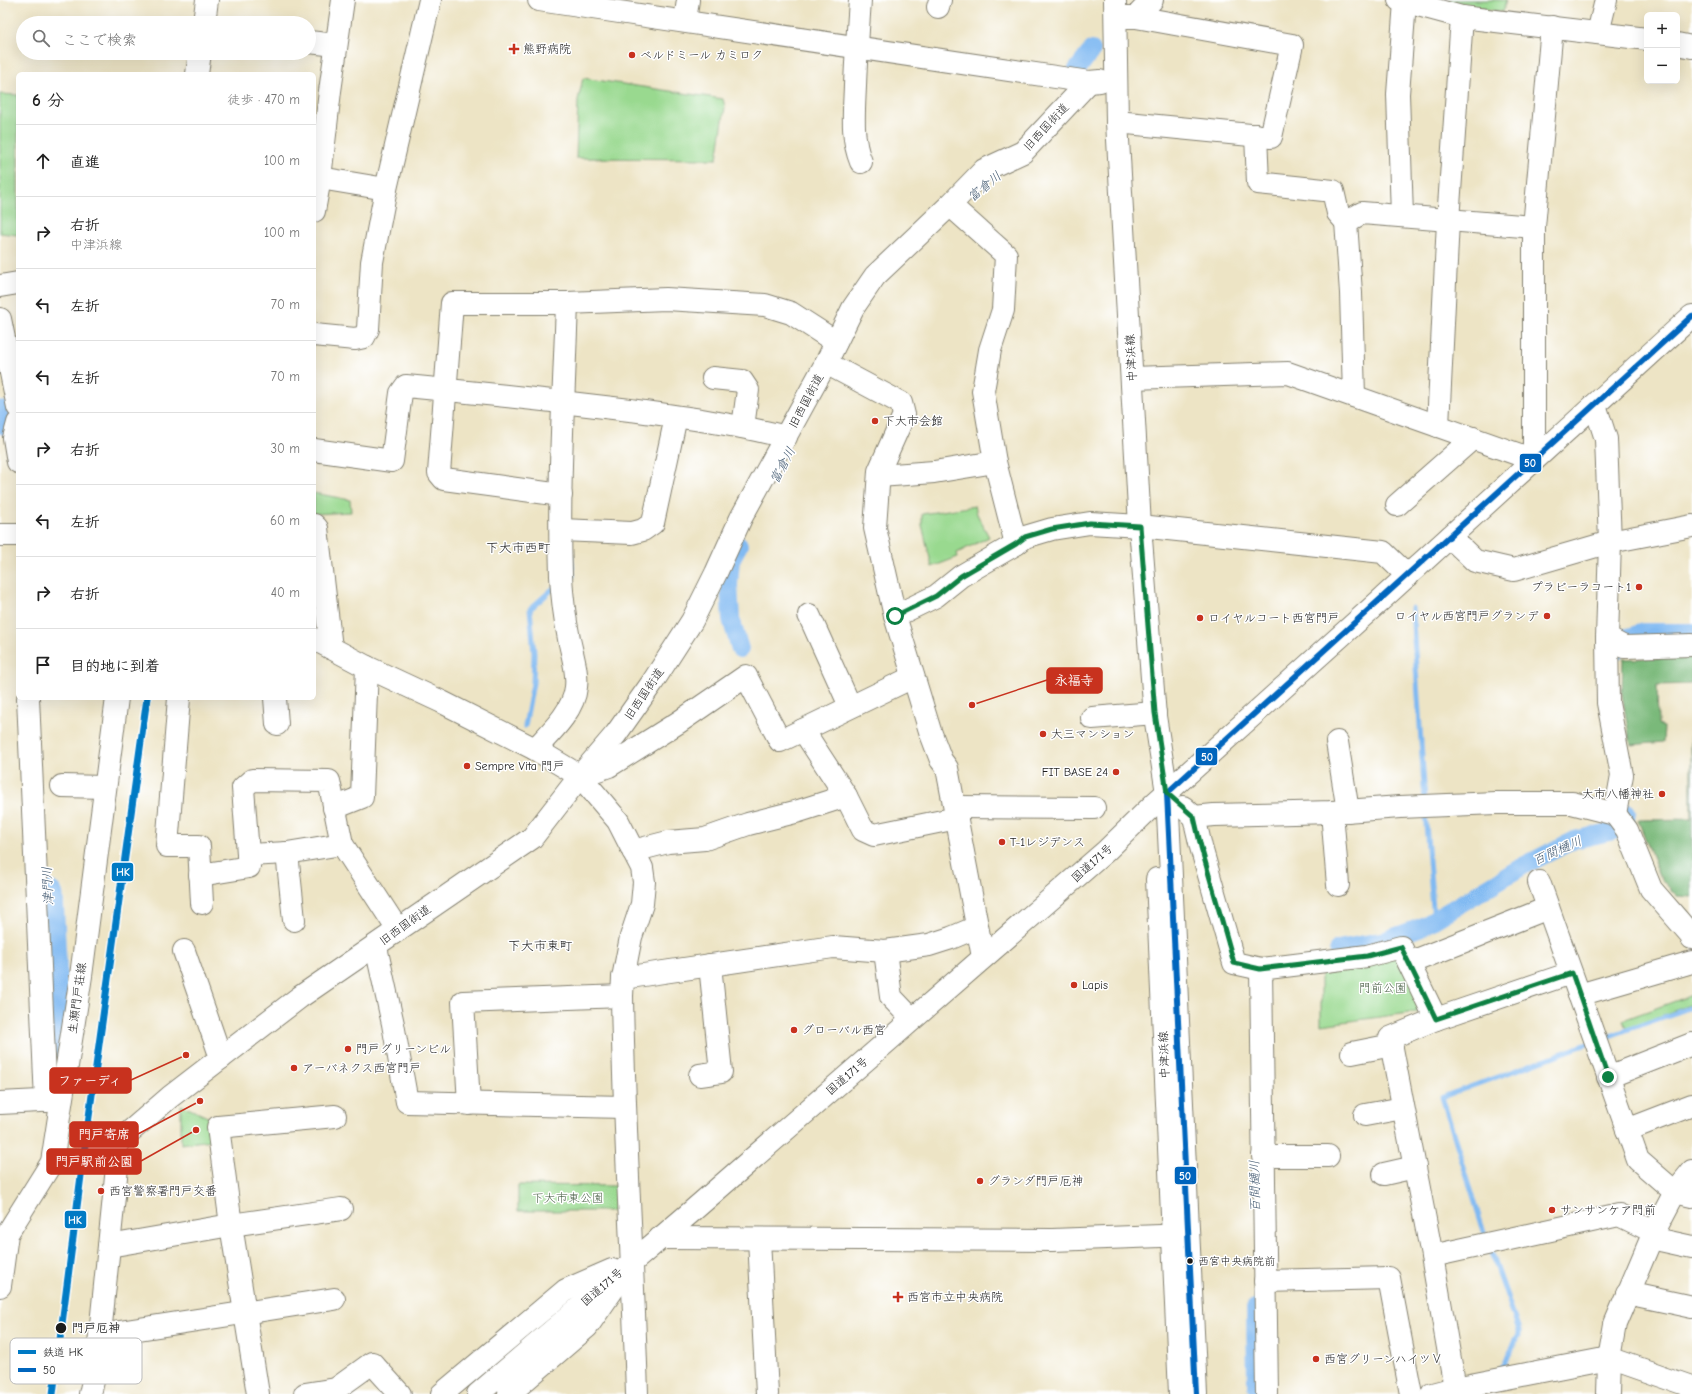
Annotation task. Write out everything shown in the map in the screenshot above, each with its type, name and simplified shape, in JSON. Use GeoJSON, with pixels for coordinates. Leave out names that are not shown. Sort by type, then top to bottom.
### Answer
{"type":"FeatureCollection","features":[{"type":"Feature","properties":{"kind":"main road"},"geometry":{"type":"LineString","coordinates":[[205,16],[207,0]]}},
{"type":"Feature","properties":{"kind":"main road"},"geometry":{"type":"LineString","coordinates":[[316,189],[322,90],[336,45],[343,0]]}},
{"type":"Feature","properties":{"kind":"main road"},"geometry":{"type":"LineString","coordinates":[[316,335],[355,339],[364,337],[368,329],[372,262],[386,189],[430,0]]}},
{"type":"Feature","properties":{"kind":"main road"},"geometry":{"type":"LineString","coordinates":[[539,0],[687,10],[856,46],[1089,82],[1117,81]]}},
{"type":"Feature","properties":{"kind":"main road"},"geometry":{"type":"LineString","coordinates":[[860,0],[856,46],[853,124],[857,152],[861,162]]}},
{"type":"Feature","properties":{"kind":"main road"},"geometry":{"type":"LineString","coordinates":[[1136,17],[1152,0]]}},
{"type":"Feature","properties":{"kind":"main road"},"geometry":{"type":"LineString","coordinates":[[1598,33],[1606,0]]}},
{"type":"Feature","properties":{"kind":"main road"},"geometry":{"type":"LineString","coordinates":[[1402,216],[1398,94],[1402,1],[1462,17],[1644,39]]}},
{"type":"Feature","properties":{"kind":"main road"},"geometry":{"type":"LineString","coordinates":[[1115,8],[1136,17],[1292,45],[1271,137],[1117,122]]}},
{"type":"Feature","properties":{"kind":"main road","name":"中津浜線"},"geometry":{"type":"LineString","coordinates":[[1115,8],[1117,122],[1140,526],[1161,798],[1164,1065],[1196,1394]]}},
{"type":"Feature","properties":{"kind":"main road"},"geometry":{"type":"LineString","coordinates":[[1438,426],[1448,220],[1462,17]]}},
{"type":"Feature","properties":{"kind":"main road"},"geometry":{"type":"LineString","coordinates":[[1132,378],[1288,373],[1534,460],[1534,227],[1552,27]]}},
{"type":"Feature","properties":{"kind":"main road"},"geometry":{"type":"LineString","coordinates":[[316,43],[336,45]]}},
{"type":"Feature","properties":{"kind":"main road"},"geometry":{"type":"LineString","coordinates":[[1680,45],[1692,47]]}},
{"type":"Feature","properties":{"kind":"main road"},"geometry":{"type":"LineString","coordinates":[[197,72],[199,60]]}},
{"type":"Feature","properties":{"kind":"main road","name":"旧西国街道"},"geometry":{"type":"LineString","coordinates":[[113,1152],[119,1141],[170,1098],[300,997],[376,947],[398,930],[532,838],[580,776],[616,734],[652,683],[692,621],[741,518],[786,437],[831,365],[836,342],[853,308],[875,276],[950,205],[984,170],[1023,152],[1089,82]]}},
{"type":"Feature","properties":{"kind":"main road"},"geometry":{"type":"LineString","coordinates":[[1256,135],[1258,183],[1334,191],[1338,213],[1346,222],[1351,293],[1354,396]]}},
{"type":"Feature","properties":{"kind":"main road"},"geometry":{"type":"LineString","coordinates":[[317,178],[386,189]]}},
{"type":"Feature","properties":{"kind":"main road"},"geometry":{"type":"LineString","coordinates":[[950,205],[1006,255],[1003,310],[990,350],[983,391],[995,462],[1016,544]]}},
{"type":"Feature","properties":{"kind":"main road"},"geometry":{"type":"LineString","coordinates":[[1346,222],[1362,213],[1534,227]]}},
{"type":"Feature","properties":{"kind":"main road"},"geometry":{"type":"LineString","coordinates":[[0,286],[16,283]]}},
{"type":"Feature","properties":{"kind":"main road"},"geometry":{"type":"LineString","coordinates":[[561,494],[444,479],[439,473],[452,302],[567,303],[666,298],[765,305],[791,313],[836,342]]}},
{"type":"Feature","properties":{"kind":"main road"},"geometry":{"type":"LineString","coordinates":[[535,749],[560,722],[569,706],[576,688],[575,667],[568,633],[561,577],[561,494],[567,303]]}},
{"type":"Feature","properties":{"kind":"main road","name":"国道171号"},"geometry":{"type":"LineString","coordinates":[[478,1394],[1106,851],[1161,798],[1408,576],[1692,316]]}},
{"type":"Feature","properties":{"kind":"main road"},"geometry":{"type":"LineString","coordinates":[[0,319],[16,397]]}},
{"type":"Feature","properties":{"kind":"main road"},"geometry":{"type":"LineString","coordinates":[[831,365],[901,403],[904,415],[879,471],[875,528],[895,616],[913,677],[941,760],[948,768],[983,957]]}},
{"type":"Feature","properties":{"kind":"main road"},"geometry":{"type":"LineString","coordinates":[[713,378],[742,381],[748,390],[743,427]]}},
{"type":"Feature","properties":{"kind":"main road"},"geometry":{"type":"LineString","coordinates":[[316,450],[392,461],[401,393],[406,386],[564,402],[676,416],[743,427],[786,437]]}},
{"type":"Feature","properties":{"kind":"main road"},"geometry":{"type":"LineString","coordinates":[[1595,405],[1606,439],[1616,643],[1608,703],[1622,775],[1619,819],[1651,889],[1682,912],[1692,938]]}},
{"type":"Feature","properties":{"kind":"main road"},"geometry":{"type":"LineString","coordinates":[[561,530],[632,533],[643,530],[653,523],[676,416]]}},
{"type":"Feature","properties":{"kind":"main road"},"geometry":{"type":"LineString","coordinates":[[11,429],[16,453]]}},
{"type":"Feature","properties":{"kind":"main road"},"geometry":{"type":"LineString","coordinates":[[1397,505],[1473,438]]}},
{"type":"Feature","properties":{"kind":"main road"},"geometry":{"type":"LineString","coordinates":[[879,476],[934,472],[995,462]]}},
{"type":"Feature","properties":{"kind":"main road"},"geometry":{"type":"LineString","coordinates":[[895,616],[936,596],[961,576],[1016,544],[1025,537],[1052,529],[1090,523],[1140,526],[1383,552],[1408,576]]}},
{"type":"Feature","properties":{"kind":"main road"},"geometry":{"type":"LineString","coordinates":[[1450,537],[1476,561],[1514,570],[1610,542],[1692,526]]}},
{"type":"Feature","properties":{"kind":"main road"},"geometry":{"type":"LineString","coordinates":[[316,527],[323,643],[368,667],[535,749],[580,776],[618,821],[642,868],[644,882],[642,904],[631,937],[622,987],[624,1107],[628,1213],[633,1261],[637,1394]]}},
{"type":"Feature","properties":{"kind":"main road"},"geometry":{"type":"LineString","coordinates":[[0,535],[16,535]]}},
{"type":"Feature","properties":{"kind":"main road"},"geometry":{"type":"LineString","coordinates":[[810,615],[850,706]]}},
{"type":"Feature","properties":{"kind":"main road"},"geometry":{"type":"LineString","coordinates":[[1616,643],[1692,645]]}},
{"type":"Feature","properties":{"kind":"main road"},"geometry":{"type":"LineString","coordinates":[[334,808],[362,797],[368,667]]}},
{"type":"Feature","properties":{"kind":"main road"},"geometry":{"type":"LineString","coordinates":[[580,776],[609,766],[679,722],[746,676],[780,741],[913,677]]}},
{"type":"Feature","properties":{"kind":"main road"},"geometry":{"type":"LineString","coordinates":[[0,1102],[54,1101],[28,700]]}},
{"type":"Feature","properties":{"kind":"main road","name":"生瀬門戸荘線"},"geometry":{"type":"LineString","coordinates":[[0,1286],[4,1236],[52,1162],[54,1101],[81,976],[117,700]]}},
{"type":"Feature","properties":{"kind":"main road"},"geometry":{"type":"LineString","coordinates":[[179,700],[167,846],[199,846],[202,903]]}},
{"type":"Feature","properties":{"kind":"main road"},"geometry":{"type":"LineString","coordinates":[[275,700],[277,724]]}},
{"type":"Feature","properties":{"kind":"main road"},"geometry":{"type":"LineString","coordinates":[[1092,718],[1155,714]]}},
{"type":"Feature","properties":{"kind":"main road"},"geometry":{"type":"LineString","coordinates":[[803,730],[846,796],[863,830],[874,835],[956,813],[1094,808]]}},
{"type":"Feature","properties":{"kind":"main road"},"geometry":{"type":"LineString","coordinates":[[1338,742],[1340,811],[1338,885]]}},
{"type":"Feature","properties":{"kind":"main road"},"geometry":{"type":"LineString","coordinates":[[200,875],[249,867],[243,788],[252,780],[329,781],[342,844],[398,930]]}},
{"type":"Feature","properties":{"kind":"main road"},"geometry":{"type":"LineString","coordinates":[[62,786],[105,787]]}},
{"type":"Feature","properties":{"kind":"main road"},"geometry":{"type":"LineString","coordinates":[[633,850],[668,842],[705,839],[748,824],[799,811],[846,796]]}},
{"type":"Feature","properties":{"kind":"main road"},"geometry":{"type":"LineString","coordinates":[[1161,798],[1194,817],[1496,803],[1572,803],[1619,819]]}},
{"type":"Feature","properties":{"kind":"main road","name":"中津浜線"},"geometry":{"type":"LineString","coordinates":[[1161,798],[1171,870],[1181,1235],[1180,1394]]}},
{"type":"Feature","properties":{"kind":"main road"},"geometry":{"type":"LineString","coordinates":[[1194,817],[1234,963],[1260,969],[1367,956],[1401,947],[1436,1019]]}},
{"type":"Feature","properties":{"kind":"main road"},"geometry":{"type":"LineString","coordinates":[[248,855],[287,853],[342,844]]}},
{"type":"Feature","properties":{"kind":"main road"},"geometry":{"type":"LineString","coordinates":[[1171,870],[1201,847]]}},
{"type":"Feature","properties":{"kind":"main road"},"geometry":{"type":"LineString","coordinates":[[287,853],[294,920]]}},
{"type":"Feature","properties":{"kind":"main road"},"geometry":{"type":"LineString","coordinates":[[1539,882],[1638,1160],[1683,1194]]}},
{"type":"Feature","properties":{"kind":"main road"},"geometry":{"type":"LineString","coordinates":[[1409,963],[1548,908]]}},
{"type":"Feature","properties":{"kind":"main road"},"geometry":{"type":"LineString","coordinates":[[469,1104],[463,1002],[622,987],[710,965],[833,947],[886,951],[929,945],[951,938],[977,926]]}},
{"type":"Feature","properties":{"kind":"main road"},"geometry":{"type":"LineString","coordinates":[[376,947],[393,1024],[407,1102],[624,1107]]}},
{"type":"Feature","properties":{"kind":"main road"},"geometry":{"type":"LineString","coordinates":[[184,951],[221,1058]]}},
{"type":"Feature","properties":{"kind":"main road"},"geometry":{"type":"LineString","coordinates":[[886,951],[891,997],[912,1020]]}},
{"type":"Feature","properties":{"kind":"main road"},"geometry":{"type":"LineString","coordinates":[[1579,995],[1692,962]]}},
{"type":"Feature","properties":{"kind":"main road"},"geometry":{"type":"LineString","coordinates":[[700,1075],[721,1072],[710,965]]}},
{"type":"Feature","properties":{"kind":"main road"},"geometry":{"type":"LineString","coordinates":[[1260,969],[1267,1394]]}},
{"type":"Feature","properties":{"kind":"main road"},"geometry":{"type":"LineString","coordinates":[[1455,1388],[1432,1256],[1390,1038],[1436,1019],[1572,973]]}},
{"type":"Feature","properties":{"kind":"main road"},"geometry":{"type":"LineString","coordinates":[[1608,1077],[1692,1044]]}},
{"type":"Feature","properties":{"kind":"main road"},"geometry":{"type":"LineString","coordinates":[[1352,1053],[1392,1045]]}},
{"type":"Feature","properties":{"kind":"main road"},"geometry":{"type":"LineString","coordinates":[[1627,1130],[1692,1104]]}},
{"type":"Feature","properties":{"kind":"main road"},"geometry":{"type":"LineString","coordinates":[[1365,1115],[1403,1108]]}},
{"type":"Feature","properties":{"kind":"main road"},"geometry":{"type":"LineString","coordinates":[[258,1394],[231,1225],[218,1127],[335,1116]]}},
{"type":"Feature","properties":{"kind":"main road"},"geometry":{"type":"LineString","coordinates":[[52,1162],[75,1161],[113,1152],[117,1167],[100,1338]]}},
{"type":"Feature","properties":{"kind":"main road"},"geometry":{"type":"LineString","coordinates":[[1263,1156],[1328,1156]]}},
{"type":"Feature","properties":{"kind":"main road"},"geometry":{"type":"LineString","coordinates":[[1384,1174],[1415,1167]]}},
{"type":"Feature","properties":{"kind":"main road"},"geometry":{"type":"LineString","coordinates":[[1608,1394],[1610,1358],[1615,1324],[1653,1235],[1683,1194],[1692,1171]]}},
{"type":"Feature","properties":{"kind":"main road"},"geometry":{"type":"LineString","coordinates":[[109,1246],[231,1225],[341,1209]]}},
{"type":"Feature","properties":{"kind":"main road"},"geometry":{"type":"LineString","coordinates":[[1432,1256],[1619,1215],[1653,1235],[1692,1247]]}},
{"type":"Feature","properties":{"kind":"main road"},"geometry":{"type":"LineString","coordinates":[[660,1238],[1042,1240],[1181,1235]]}},
{"type":"Feature","properties":{"kind":"main road"},"geometry":{"type":"LineString","coordinates":[[759,1239],[767,1394]]}},
{"type":"Feature","properties":{"kind":"main road"},"geometry":{"type":"LineString","coordinates":[[442,1394],[566,1290],[633,1261]]}},
{"type":"Feature","properties":{"kind":"main road"},"geometry":{"type":"LineString","coordinates":[[509,1394],[587,1327],[633,1261]]}},
{"type":"Feature","properties":{"kind":"main road"},"geometry":{"type":"LineString","coordinates":[[1265,1281],[1389,1278],[1411,1394]]}},
{"type":"Feature","properties":{"kind":"main road"},"geometry":{"type":"LineString","coordinates":[[1627,1294],[1692,1307]]}},
{"type":"Feature","properties":{"kind":"main road"},"geometry":{"type":"LineString","coordinates":[[100,1335],[334,1299]]}},
{"type":"Feature","properties":{"kind":"main road"},"geometry":{"type":"LineString","coordinates":[[1432,1394],[1455,1388],[1610,1358],[1692,1387]]}},
{"type":"Feature","properties":{"kind":"main road"},"geometry":{"type":"LineString","coordinates":[[305,1394],[336,1389],[372,1362],[400,1394]]}},
{"type":"Feature","properties":{"kind":"main road"},"geometry":{"type":"LineString","coordinates":[[90,1394],[92,1384]]}},
{"type":"Feature","properties":{"kind":"green space"},"geometry":{"type":"Polygon","coordinates":[[[1449,0],[1506,0],[1503,12],[1448,3],[1449,0]]]}},
{"type":"Feature","properties":{"kind":"green space"},"geometry":{"type":"Polygon","coordinates":[[[583,78],[723,99],[725,107],[717,159],[576,158],[578,100],[583,78]]]}},
{"type":"Feature","properties":{"kind":"green space"},"geometry":{"type":"Polygon","coordinates":[[[0,94],[16,95],[16,235],[0,233],[0,94]]]}},
{"type":"Feature","properties":{"kind":"green space"},"geometry":{"type":"Polygon","coordinates":[[[316,493],[350,500],[351,512],[316,514],[316,493]]]}},
{"type":"Feature","properties":{"kind":"green space"},"geometry":{"type":"Polygon","coordinates":[[[975,506],[977,514],[989,537],[957,553],[958,557],[932,567],[922,525],[922,514],[975,506]]]}},
{"type":"Feature","properties":{"kind":"green space"},"geometry":{"type":"Polygon","coordinates":[[[1692,657],[1692,684],[1657,685],[1658,725],[1664,727],[1663,742],[1631,745],[1622,695],[1623,659],[1692,657]]]}},
{"type":"Feature","properties":{"kind":"green space"},"geometry":{"type":"Polygon","coordinates":[[[1691,725],[1692,897],[1677,896],[1661,879],[1638,820],[1691,819],[1691,725]]]}},
{"type":"Feature","properties":{"kind":"green space","name":"門前公園"},"geometry":{"type":"Polygon","coordinates":[[[1401,956],[1424,1011],[1321,1025],[1321,971],[1401,956]]]}},
{"type":"Feature","properties":{"kind":"green space"},"geometry":{"type":"Polygon","coordinates":[[[1692,995],[1692,1004],[1626,1029],[1623,1020],[1692,995]]]}},
{"type":"Feature","properties":{"kind":"green space"},"geometry":{"type":"Polygon","coordinates":[[[181,1105],[212,1119],[212,1140],[181,1144],[181,1105]]]}},
{"type":"Feature","properties":{"kind":"green space","name":"下大市東公園"},"geometry":{"type":"Polygon","coordinates":[[[518,1185],[617,1186],[617,1211],[518,1211],[518,1185]]]}},
{"type":"Feature","properties":{"kind":"waterway","name":"富倉川"},"geometry":{"type":"LineString","coordinates":[[1076,71],[1092,50]]}},
{"type":"Feature","properties":{"kind":"waterway","name":"津門川"},"geometry":{"type":"LineString","coordinates":[[0,416],[13,423]]}},
{"type":"Feature","properties":{"kind":"waterway","name":"富倉川"},"geometry":{"type":"LineString","coordinates":[[739,545],[731,560],[729,585],[731,619],[740,649]]}},
{"type":"Feature","properties":{"kind":"waterway"},"geometry":{"type":"LineString","coordinates":[[571,555],[573,576],[571,577]]}},
{"type":"Feature","properties":{"kind":"waterway"},"geometry":{"type":"LineString","coordinates":[[525,726],[533,683],[534,653],[530,609],[555,587]]}},
{"type":"Feature","properties":{"kind":"waterway"},"geometry":{"type":"LineString","coordinates":[[1412,608],[1425,801]]}},
{"type":"Feature","properties":{"kind":"waterway","name":"百間樋川"},"geometry":{"type":"LineString","coordinates":[[1615,652],[1624,638],[1645,632],[1692,632]]}},
{"type":"Feature","properties":{"kind":"waterway"},"geometry":{"type":"LineString","coordinates":[[1425,812],[1434,921]]}},
{"type":"Feature","properties":{"kind":"waterway","name":"百間樋川"},"geometry":{"type":"LineString","coordinates":[[1338,949],[1386,940],[1424,926],[1523,866],[1574,840],[1618,830],[1626,817],[1627,812]]}},
{"type":"Feature","properties":{"kind":"waterway","name":"津門川"},"geometry":{"type":"LineString","coordinates":[[48,896],[55,1044],[52,1074]]}},
{"type":"Feature","properties":{"kind":"waterway"},"geometry":{"type":"LineString","coordinates":[[1604,1038],[1692,1007]]}},
{"type":"Feature","properties":{"kind":"waterway"},"geometry":{"type":"LineString","coordinates":[[1486,1238],[1442,1097],[1590,1043]]}},
{"type":"Feature","properties":{"kind":"waterway"},"geometry":{"type":"LineString","coordinates":[[1490,1248],[1519,1330],[1519,1335],[1499,1372]]}},
{"type":"Feature","properties":{"kind":"waterway","name":"百間樋川"},"geometry":{"type":"LineString","coordinates":[[1255,1308],[1256,1386]]}},
{"type":"Feature","properties":{"kind":"rail line","name":"HK"},"geometry":{"type":"LineString","coordinates":[[60,1338],[83,1160],[147,700]]}},
{"type":"Feature","properties":{"kind":"rail line","name":"HK"},"geometry":{"type":"LineString","coordinates":[[53,1394],[54,1384]]}},
{"type":"Feature","properties":{"kind":"transit line","name":"50"},"geometry":{"type":"LineString","coordinates":[[1196,1394],[1167,793],[1692,316]]}},
{"type":"Feature","properties":{"kind":"place","name":"熊野病院"},"geometry":{"type":"Point","coordinates":[514,49]}},
{"type":"Feature","properties":{"kind":"place","name":"ベルドミール カミロク"},"geometry":{"type":"Point","coordinates":[632,55]}},
{"type":"Feature","properties":{"kind":"place","name":"下大市会館"},"geometry":{"type":"Point","coordinates":[875,421]}},
{"type":"Feature","properties":{"kind":"place","name":"プラビーラコート1"},"geometry":{"type":"Point","coordinates":[1639,587]}},
{"type":"Feature","properties":{"kind":"place","name":"ロイヤル西宮門戸グランデ"},"geometry":{"type":"Point","coordinates":[1547,616]}},
{"type":"Feature","properties":{"kind":"place","name":"ロイヤルコート西宮門戸"},"geometry":{"type":"Point","coordinates":[1200,618]}},
{"type":"Feature","properties":{"kind":"place","name":"永福寺"},"geometry":{"type":"Point","coordinates":[972,705]}},
{"type":"Feature","properties":{"kind":"place","name":"大三マンション"},"geometry":{"type":"Point","coordinates":[1043,734]}},
{"type":"Feature","properties":{"kind":"place","name":"Sempre Vita 門戸"},"geometry":{"type":"Point","coordinates":[467,766]}},
{"type":"Feature","properties":{"kind":"place","name":"FIT BASE 24"},"geometry":{"type":"Point","coordinates":[1116,772]}},
{"type":"Feature","properties":{"kind":"place","name":"大市八幡神社"},"geometry":{"type":"Point","coordinates":[1662,794]}},
{"type":"Feature","properties":{"kind":"place","name":"T-1レジデンス"},"geometry":{"type":"Point","coordinates":[1002,842]}},
{"type":"Feature","properties":{"kind":"place","name":"Lapis"},"geometry":{"type":"Point","coordinates":[1074,985]}},
{"type":"Feature","properties":{"kind":"place","name":"グローバル西宮"},"geometry":{"type":"Point","coordinates":[794,1030]}},
{"type":"Feature","properties":{"kind":"place","name":"門戸グリーンビル"},"geometry":{"type":"Point","coordinates":[348,1049]}},
{"type":"Feature","properties":{"kind":"place","name":"ファーディ"},"geometry":{"type":"Point","coordinates":[186,1055]}},
{"type":"Feature","properties":{"kind":"place","name":"アーバネクス西宮門戸"},"geometry":{"type":"Point","coordinates":[294,1068]}},
{"type":"Feature","properties":{"kind":"place","name":"門戸寄席"},"geometry":{"type":"Point","coordinates":[200,1101]}},
{"type":"Feature","properties":{"kind":"place","name":"門戸駅前公園"},"geometry":{"type":"Point","coordinates":[196,1130]}},
{"type":"Feature","properties":{"kind":"place","name":"グランダ門戸厄神"},"geometry":{"type":"Point","coordinates":[980,1181]}},
{"type":"Feature","properties":{"kind":"place","name":"西宮警察署門戸交番"},"geometry":{"type":"Point","coordinates":[101,1191]}},
{"type":"Feature","properties":{"kind":"place","name":"サンサンケア門前"},"geometry":{"type":"Point","coordinates":[1552,1210]}},
{"type":"Feature","properties":{"kind":"place","name":"西宮中央病院前"},"geometry":{"type":"Point","coordinates":[1190,1261]}},
{"type":"Feature","properties":{"kind":"place","name":"西宮市立中央病院"},"geometry":{"type":"Point","coordinates":[898,1297]}},
{"type":"Feature","properties":{"kind":"place","name":"門戸厄神"},"geometry":{"type":"Point","coordinates":[61,1328]}},
{"type":"Feature","properties":{"kind":"place","name":"西宮グリーンハイツⅤ"},"geometry":{"type":"Point","coordinates":[1316,1359]}},
{"type":"Feature","properties":{"kind":"district","name":"下大市西町"},"geometry":{"type":"Point","coordinates":[518,547]}},
{"type":"Feature","properties":{"kind":"district","name":"下大市東町"},"geometry":{"type":"Point","coordinates":[540,945]}},
{"type":"Feature","properties":{"kind":"route"},"geometry":{"type":"LineString","coordinates":[[895,616],[936,596],[961,576],[1016,544],[1025,537],[1052,529],[1090,523],[1140,526],[1155,713],[1167,793],[1194,817],[1234,963],[1260,969],[1367,956],[1401,947],[1436,1019],[1572,973],[1608,1077]]}}]}
